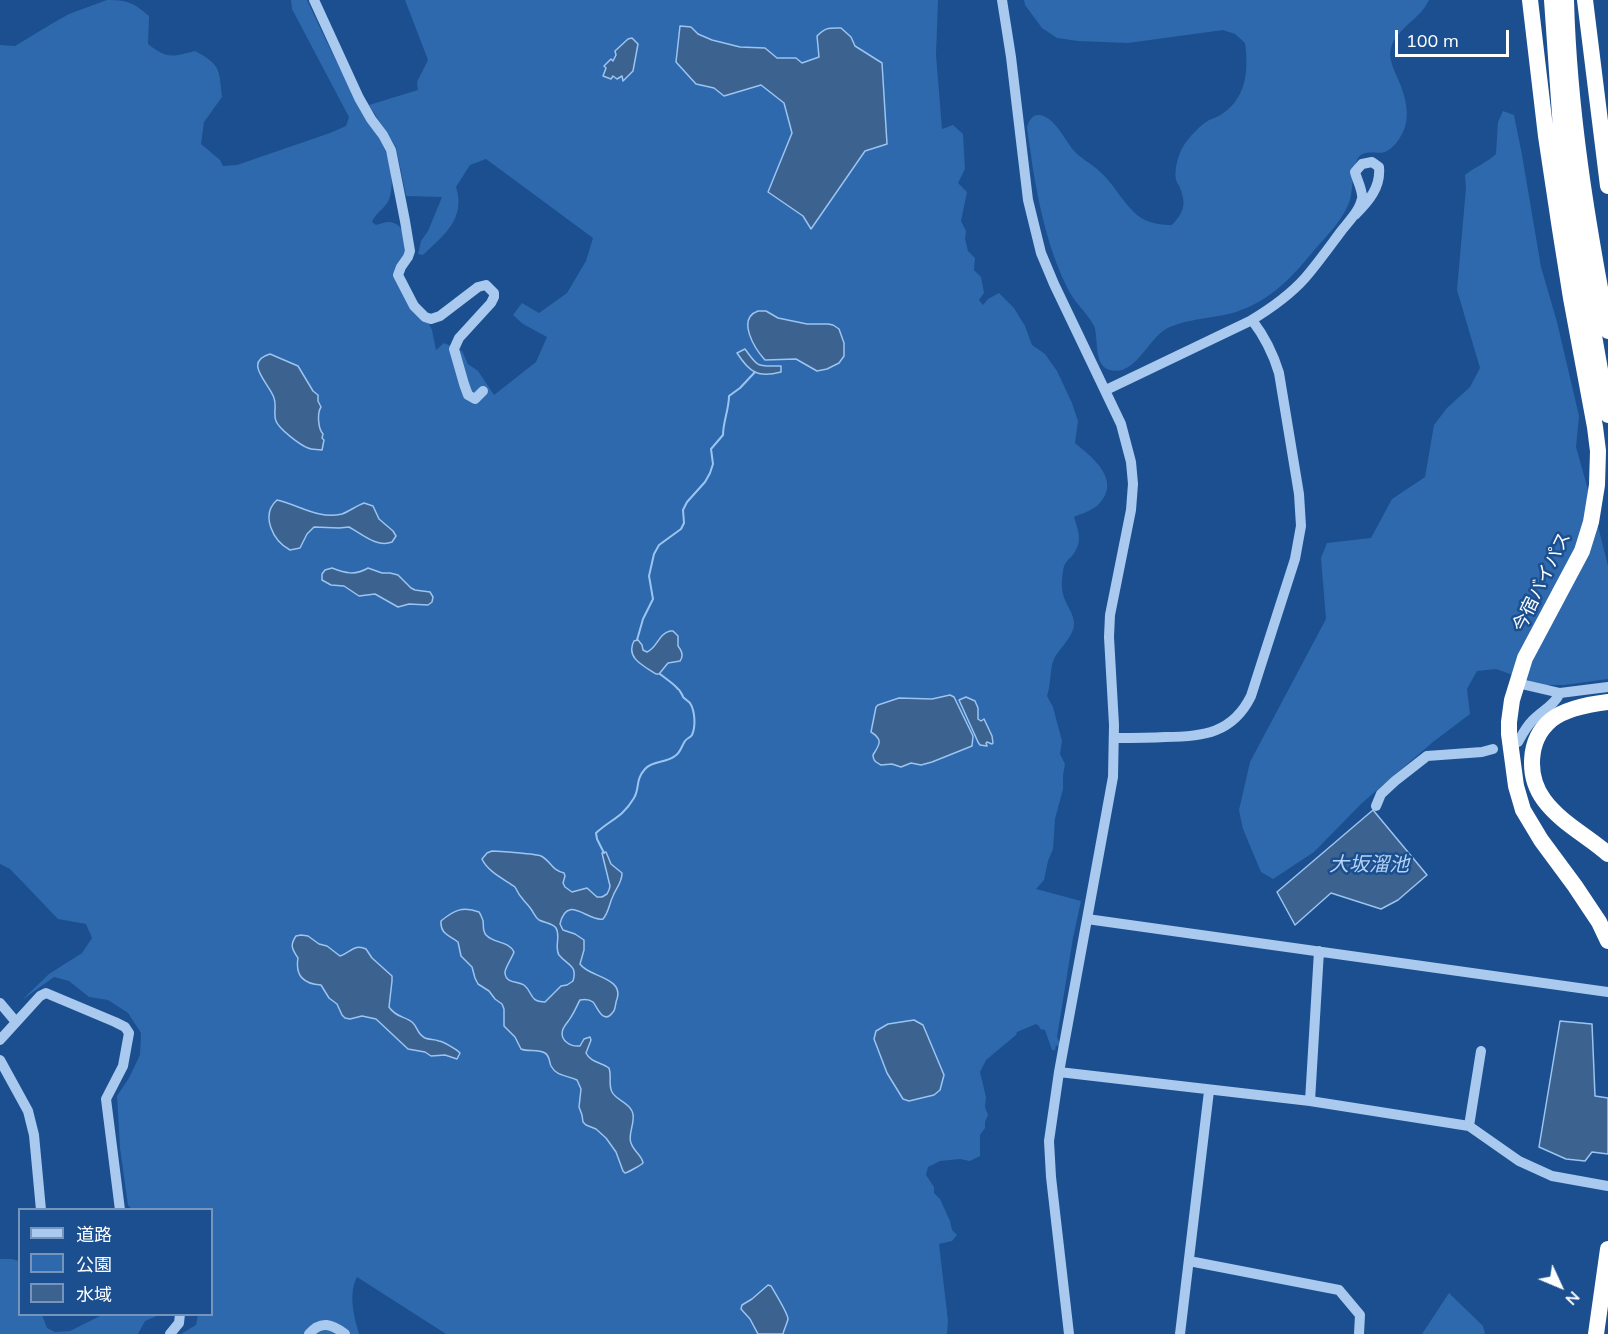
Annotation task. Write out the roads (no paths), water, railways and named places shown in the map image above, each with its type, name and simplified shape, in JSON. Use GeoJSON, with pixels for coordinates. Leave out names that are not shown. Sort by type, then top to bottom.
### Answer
{"type":"FeatureCollection","features":[{"type":"Feature","properties":{"kind":"highway","name":"今宿バイパス"},"geometry":{"type":"LineString","coordinates":[[1530,0],[1546,136],[1560,229],[1598,451],[1597,485],[1591,522],[1582,551],[1525,658],[1510,711],[1509,734],[1516,786],[1523,810],[1541,840],[1599,922],[1608,941]]}},
{"type":"Feature","properties":{"kind":"highway"},"geometry":{"type":"LineString","coordinates":[[1585,0],[1608,186]]}},
{"type":"Feature","properties":{"kind":"highway"},"geometry":{"type":"LineString","coordinates":[[1561,1],[1590,234],[1608,331]]}},
{"type":"Feature","properties":{"kind":"highway"},"geometry":{"type":"LineString","coordinates":[[1561,1],[1561,129],[1574,223],[1608,415]]}},
{"type":"Feature","properties":{"kind":"highway"},"geometry":{"type":"LineString","coordinates":[[1608,702],[1572,710],[1551,720],[1534,745],[1531,760],[1537,788],[1545,802],[1568,825],[1596,843],[1608,854]]}},
{"type":"Feature","properties":{"kind":"highway"},"geometry":{"type":"LineString","coordinates":[[1596,1334],[1608,1249]]}},
{"type":"Feature","properties":{"kind":"street"},"geometry":{"type":"LineString","coordinates":[[314,0],[359,98],[391,150],[410,251],[398,275],[414,306],[425,317],[435,318],[478,287],[486,285],[494,293],[493,301],[459,338],[454,349],[468,395],[475,399],[483,391]]}},
{"type":"Feature","properties":{"kind":"street"},"geometry":{"type":"LineString","coordinates":[[1002,0],[1028,200],[1041,253],[1121,424],[1128,447],[1133,484],[1131,510],[1110,615],[1113,777],[1059,1072],[1049,1141],[1051,1178],[1069,1334]]}},
{"type":"Feature","properties":{"kind":"street"},"geometry":{"type":"LineString","coordinates":[[1106,390],[1252,320],[1282,299],[1304,279],[1355,215]]}},
{"type":"Feature","properties":{"kind":"street"},"geometry":{"type":"LineString","coordinates":[[1114,738],[1204,735],[1234,720],[1251,696],[1295,559],[1300,526],[1299,494],[1279,373],[1274,355],[1252,320]]}},
{"type":"Feature","properties":{"kind":"street"},"geometry":{"type":"LineString","coordinates":[[1517,683],[1560,693],[1608,687]]}},
{"type":"Feature","properties":{"kind":"street"},"geometry":{"type":"LineString","coordinates":[[1518,742],[1531,722],[1549,707],[1560,693]]}},
{"type":"Feature","properties":{"kind":"street"},"geometry":{"type":"LineString","coordinates":[[1376,806],[1381,794],[1427,756],[1494,749]]}},
{"type":"Feature","properties":{"kind":"street"},"geometry":{"type":"LineString","coordinates":[[1087,919],[1608,992]]}},
{"type":"Feature","properties":{"kind":"street"},"geometry":{"type":"LineString","coordinates":[[1310,1101],[1319,951]]}},
{"type":"Feature","properties":{"kind":"street"},"geometry":{"type":"LineString","coordinates":[[0,1040],[40,996],[46,993],[115,1022],[128,1030],[129,1036],[123,1066],[106,1099],[120,1208]]}},
{"type":"Feature","properties":{"kind":"street"},"geometry":{"type":"LineString","coordinates":[[0,1003],[16,1022]]}},
{"type":"Feature","properties":{"kind":"street"},"geometry":{"type":"LineString","coordinates":[[1469,1126],[1481,1051]]}},
{"type":"Feature","properties":{"kind":"street"},"geometry":{"type":"LineString","coordinates":[[0,1060],[27,1111],[32,1127],[37,1154],[41,1208]]}},
{"type":"Feature","properties":{"kind":"street"},"geometry":{"type":"LineString","coordinates":[[1059,1072],[1310,1101],[1469,1126],[1519,1161],[1551,1176],[1608,1186]]}},
{"type":"Feature","properties":{"kind":"street"},"geometry":{"type":"LineString","coordinates":[[1180,1334],[1209,1091]]}},
{"type":"Feature","properties":{"kind":"street"},"geometry":{"type":"LineString","coordinates":[[1189,1261],[1339,1290],[1360,1315],[1359,1334]]}},
{"type":"Feature","properties":{"kind":"street"},"geometry":{"type":"LineString","coordinates":[[170,1334],[179,1323],[180,1316]]}},
{"type":"Feature","properties":{"kind":"street"},"geometry":{"type":"LineString","coordinates":[[309,1334],[316,1327],[326,1325],[345,1334]]}},
{"type":"Feature","properties":{"kind":"water"},"geometry":{"type":"Polygon","coordinates":[[[680,26],[691,27],[698,34],[712,40],[740,47],[765,48],[777,58],[796,58],[802,63],[819,57],[817,36],[820,33],[828,29],[841,28],[851,37],[855,46],[882,63],[887,144],[865,151],[811,229],[803,216],[768,192],[792,133],[784,103],[761,85],[724,96],[714,88],[696,84],[676,62],[680,26]]]}},
{"type":"Feature","properties":{"kind":"water"},"geometry":{"type":"Polygon","coordinates":[[[632,38],[638,44],[633,71],[623,81],[622,76],[617,79],[613,76],[611,79],[603,76],[606,68],[604,66],[611,59],[613,61],[615,51],[632,38]]]}},
{"type":"Feature","properties":{"kind":"water"},"geometry":{"type":"Polygon","coordinates":[[[758,311],[766,311],[778,318],[807,324],[833,325],[839,329],[844,343],[844,356],[839,363],[817,371],[796,359],[765,360],[753,342],[748,327],[748,320],[758,311]]]}},
{"type":"Feature","properties":{"kind":"water"},"geometry":{"type":"Polygon","coordinates":[[[745,349],[756,363],[763,366],[781,366],[781,372],[760,374],[755,372],[737,353],[745,349]]]}},
{"type":"Feature","properties":{"kind":"water"},"geometry":{"type":"Polygon","coordinates":[[[270,354],[298,366],[313,391],[318,395],[321,407],[319,425],[324,440],[322,450],[310,449],[300,444],[276,421],[272,392],[258,368],[258,362],[270,354]]]}},
{"type":"Feature","properties":{"kind":"water"},"geometry":{"type":"Polygon","coordinates":[[[277,500],[325,515],[342,514],[364,503],[373,506],[379,519],[396,536],[392,542],[381,543],[349,527],[314,527],[307,534],[300,548],[290,550],[278,540],[269,520],[269,513],[277,500]]]}},
{"type":"Feature","properties":{"kind":"water"},"geometry":{"type":"Polygon","coordinates":[[[332,568],[350,573],[368,568],[398,575],[411,588],[430,592],[433,597],[432,602],[428,605],[409,604],[398,607],[375,594],[359,596],[344,586],[331,585],[322,580],[325,570],[332,568]]]}},
{"type":"Feature","properties":{"kind":"water"},"geometry":{"type":"Polygon","coordinates":[[[670,631],[678,636],[678,646],[682,657],[680,661],[668,663],[659,674],[656,674],[637,661],[632,647],[634,641],[638,640],[643,650],[647,652],[670,631]]]}},
{"type":"Feature","properties":{"kind":"water"},"geometry":{"type":"Polygon","coordinates":[[[950,695],[954,697],[973,736],[972,746],[921,765],[911,763],[901,767],[892,764],[881,765],[875,761],[873,755],[879,740],[871,732],[878,705],[899,698],[932,699],[950,695]]]}},
{"type":"Feature","properties":{"kind":"water"},"geometry":{"type":"Polygon","coordinates":[[[966,697],[975,701],[978,708],[978,719],[981,721],[984,719],[992,736],[992,744],[987,742],[987,746],[980,745],[978,742],[959,700],[966,697]]]}},
{"type":"Feature","properties":{"kind":"water","name":"大坂溜池"},"geometry":{"type":"Polygon","coordinates":[[[1373,810],[1427,875],[1398,900],[1381,909],[1331,893],[1295,925],[1277,892],[1373,810]]]}},
{"type":"Feature","properties":{"kind":"water"},"geometry":{"type":"Polygon","coordinates":[[[492,851],[541,856],[556,870],[564,873],[565,887],[572,892],[587,888],[597,897],[607,894],[610,886],[602,853],[606,852],[611,864],[622,873],[620,883],[603,919],[573,910],[563,915],[560,924],[563,930],[584,940],[580,964],[610,982],[618,992],[614,1011],[606,1017],[591,1001],[580,1000],[562,1033],[566,1042],[576,1046],[580,1046],[584,1039],[590,1037],[586,1053],[593,1061],[609,1068],[612,1092],[632,1111],[630,1139],[643,1163],[626,1173],[606,1138],[583,1122],[579,1107],[581,1089],[577,1080],[556,1072],[547,1054],[521,1049],[515,1037],[504,1026],[502,1004],[478,984],[472,967],[461,956],[458,942],[442,929],[441,921],[450,914],[463,909],[479,912],[486,935],[508,946],[514,952],[506,969],[506,977],[510,981],[524,985],[540,1002],[545,1002],[561,986],[573,981],[573,968],[559,955],[557,949],[556,928],[538,919],[515,887],[485,864],[482,859],[492,851]]]}},
{"type":"Feature","properties":{"kind":"water"},"geometry":{"type":"Polygon","coordinates":[[[296,936],[308,936],[319,944],[327,946],[340,956],[359,947],[366,949],[372,958],[392,976],[389,1007],[392,1011],[413,1023],[422,1036],[447,1044],[456,1050],[460,1053],[457,1059],[445,1055],[431,1056],[425,1052],[408,1049],[376,1019],[362,1016],[345,1018],[321,985],[305,981],[299,974],[298,958],[292,945],[296,936]]]}},
{"type":"Feature","properties":{"kind":"water"},"geometry":{"type":"Polygon","coordinates":[[[914,1020],[923,1025],[944,1075],[940,1090],[934,1095],[909,1101],[903,1099],[887,1073],[874,1039],[876,1031],[888,1024],[914,1020]]]}},
{"type":"Feature","properties":{"kind":"water"},"geometry":{"type":"Polygon","coordinates":[[[1560,1021],[1592,1024],[1595,1096],[1608,1098],[1608,1154],[1592,1152],[1585,1161],[1566,1159],[1539,1147],[1560,1021]]]}},
{"type":"Feature","properties":{"kind":"water"},"geometry":{"type":"Polygon","coordinates":[[[768,1285],[781,1302],[788,1319],[783,1334],[758,1334],[750,1319],[741,1309],[742,1305],[768,1285]]]}},
{"type":"Feature","properties":{"kind":"waterway"},"geometry":{"type":"LineString","coordinates":[[637,640],[643,619],[653,599],[649,576],[654,554],[659,545],[681,529],[684,523],[683,510],[687,502],[710,473],[713,464],[711,449],[723,435],[729,396],[755,372]]}},
{"type":"Feature","properties":{"kind":"waterway"},"geometry":{"type":"LineString","coordinates":[[604,853],[596,833],[630,805],[645,769],[677,754],[693,731],[692,706],[680,691],[660,674]]}}]}
